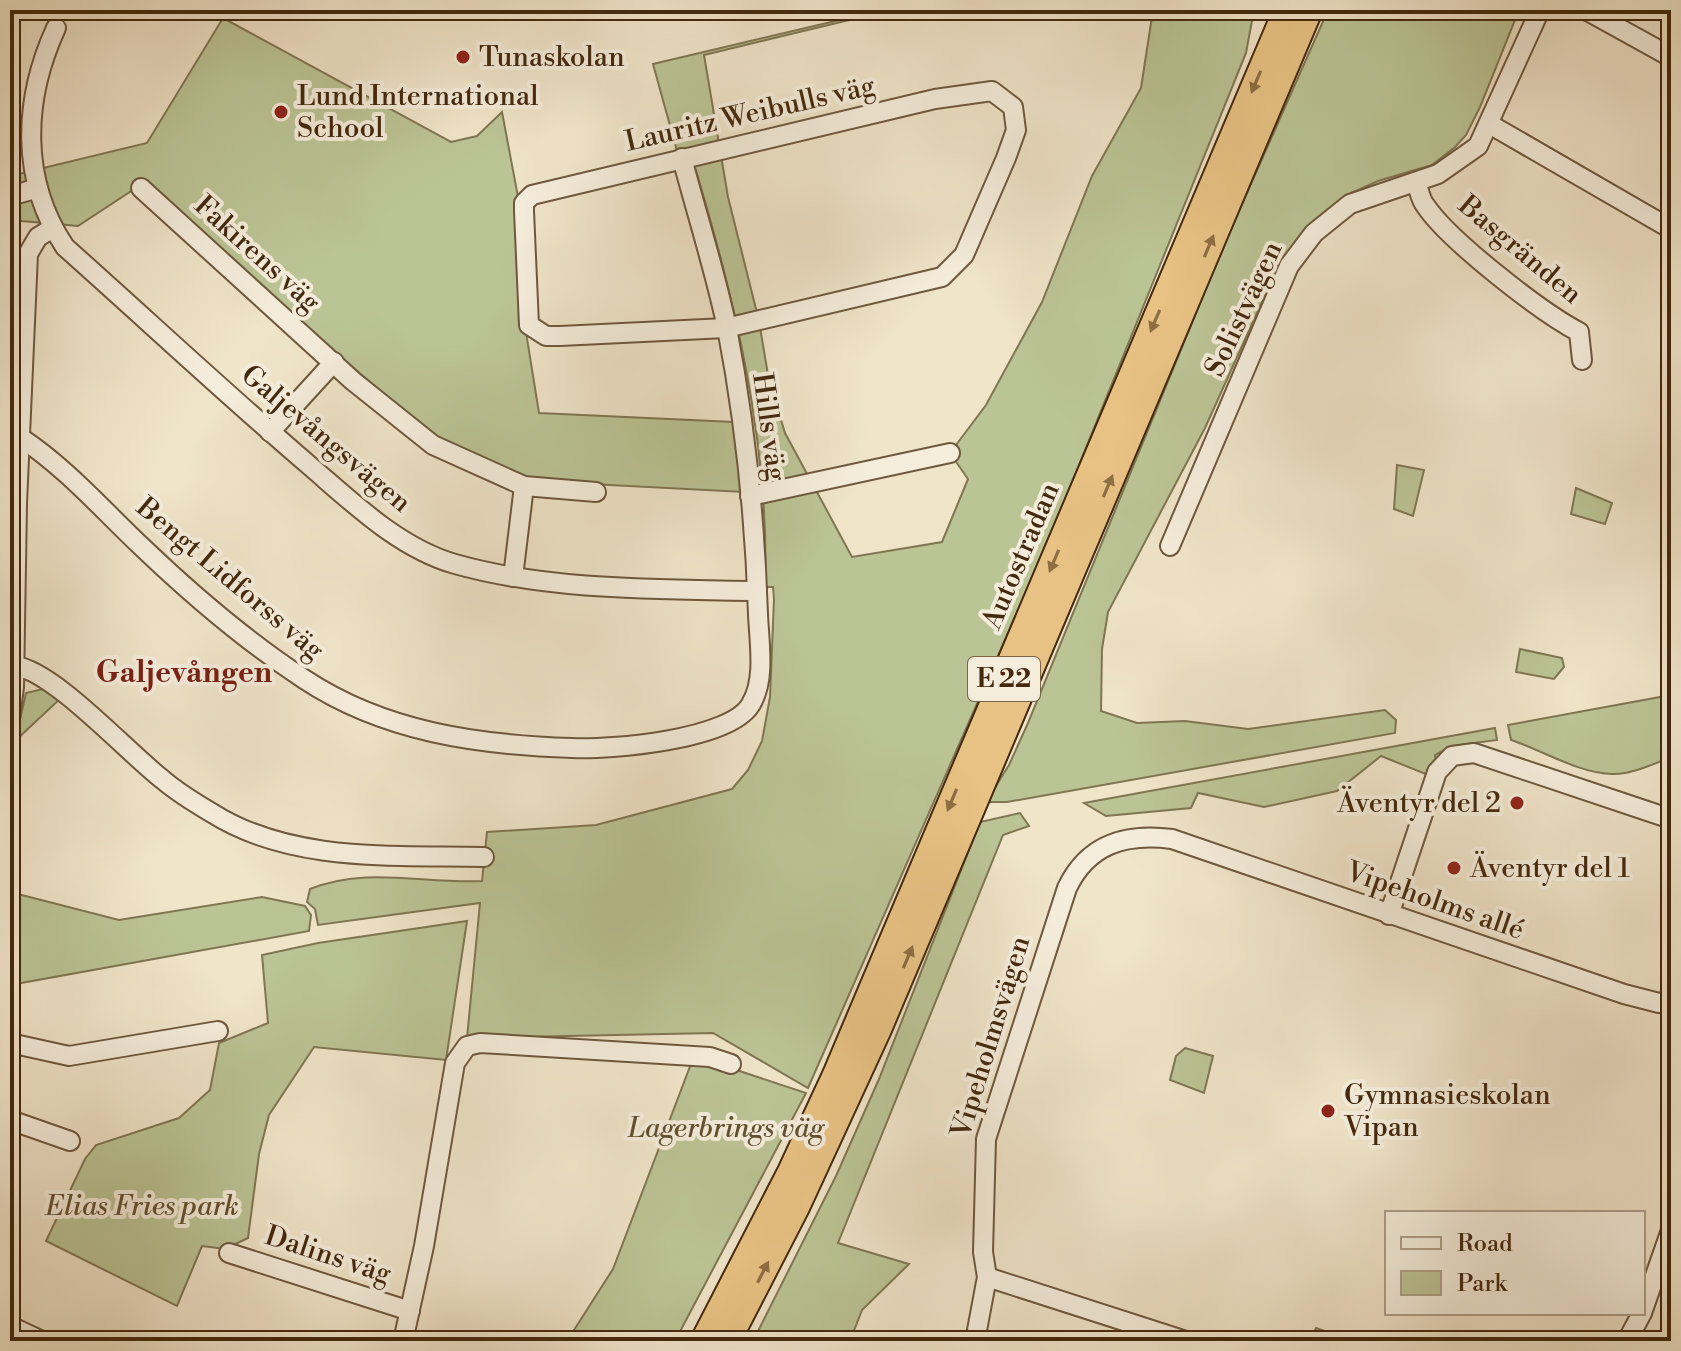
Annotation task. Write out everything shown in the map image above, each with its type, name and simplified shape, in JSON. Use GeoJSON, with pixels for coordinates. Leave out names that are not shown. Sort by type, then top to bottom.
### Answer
{"type":"FeatureCollection","features":[{"type":"Feature","properties":{"kind":"highway","name":"Autostradan"},"geometry":{"type":"LineString","coordinates":[[704,1341],[791,1172],[836,1075],[1287,10]]}},
{"type":"Feature","properties":{"kind":"highway","name":"Autostradan"},"geometry":{"type":"LineString","coordinates":[[727,1341],[796,1207],[878,1029],[1309,10]]}},
{"type":"Feature","properties":{"kind":"street","name":"Solistvägen"},"geometry":{"type":"LineString","coordinates":[[1170,546],[1289,266],[1314,233],[1350,204],[1438,174],[1464,159],[1478,146],[1491,125],[1540,10]]}},
{"type":"Feature","properties":{"kind":"street"},"geometry":{"type":"LineString","coordinates":[[1586,10],[1671,57]]}},
{"type":"Feature","properties":{"kind":"street"},"geometry":{"type":"LineString","coordinates":[[10,196],[35,189],[32,109],[38,74],[56,28]]}},
{"type":"Feature","properties":{"kind":"street","name":"Lauritz Weibulls väg"},"geometry":{"type":"LineString","coordinates":[[992,91],[1000,94],[1013,107],[1016,130],[964,255],[955,268],[942,277],[726,328],[560,336],[536,331],[529,325],[524,211],[528,198],[682,158],[935,99],[992,91]]}},
{"type":"Feature","properties":{"kind":"street"},"geometry":{"type":"LineString","coordinates":[[1491,125],[1671,229]]}},
{"type":"Feature","properties":{"kind":"street","name":"Hills väg"},"geometry":{"type":"LineString","coordinates":[[682,158],[726,328],[750,496],[757,591],[758,687],[750,707]]}},
{"type":"Feature","properties":{"kind":"street","name":"Basgränden"},"geometry":{"type":"LineString","coordinates":[[1416,182],[1424,204],[1471,251],[1564,324],[1579,332],[1582,360]]}},
{"type":"Feature","properties":{"kind":"street","name":"Fakirens väg"},"geometry":{"type":"LineString","coordinates":[[141,188],[334,362],[433,445],[524,486],[596,492]]}},
{"type":"Feature","properties":{"kind":"street","name":"Galjevångsvägen"},"geometry":{"type":"LineString","coordinates":[[35,189],[65,247],[270,432],[396,536],[452,563],[513,577],[616,586],[757,591]]}},
{"type":"Feature","properties":{"kind":"street"},"geometry":{"type":"LineString","coordinates":[[10,718],[15,666],[28,254],[38,237],[53,228]]}},
{"type":"Feature","properties":{"kind":"street"},"geometry":{"type":"LineString","coordinates":[[270,432],[334,362]]}},
{"type":"Feature","properties":{"kind":"street","name":"Bengt Lidforss väg"},"geometry":{"type":"LineString","coordinates":[[21,438],[45,454],[154,558],[264,649],[330,695],[386,719],[457,739],[499,746],[591,749],[645,745],[686,737],[731,720],[750,707]]}},
{"type":"Feature","properties":{"kind":"street"},"geometry":{"type":"LineString","coordinates":[[750,496],[950,453]]}},
{"type":"Feature","properties":{"kind":"street"},"geometry":{"type":"LineString","coordinates":[[513,577],[524,486]]}},
{"type":"Feature","properties":{"kind":"street"},"geometry":{"type":"LineString","coordinates":[[15,666],[49,680],[164,782],[214,815],[257,835],[329,851],[484,857]]}},
{"type":"Feature","properties":{"kind":"street"},"geometry":{"type":"LineString","coordinates":[[1389,915],[1437,772],[1452,756],[1474,753],[1671,819]]}},
{"type":"Feature","properties":{"kind":"street","name":"Vipeholmsvägen"},"geometry":{"type":"LineString","coordinates":[[975,1341],[987,1277],[983,1252],[982,1170],[986,1139],[1067,888],[1082,863],[1106,844],[1137,837],[1182,842]]}},
{"type":"Feature","properties":{"kind":"street","name":"Vipeholms allé"},"geometry":{"type":"LineString","coordinates":[[1182,842],[1624,994],[1659,1003],[1671,1000]]}},
{"type":"Feature","properties":{"kind":"street"},"geometry":{"type":"LineString","coordinates":[[10,1043],[69,1056],[218,1031]]}},
{"type":"Feature","properties":{"kind":"street"},"geometry":{"type":"LineString","coordinates":[[403,1341],[455,1063],[467,1046],[480,1043],[694,1056],[731,1064]]}},
{"type":"Feature","properties":{"kind":"street"},"geometry":{"type":"LineString","coordinates":[[10,1120],[70,1141]]}},
{"type":"Feature","properties":{"kind":"street"},"geometry":{"type":"LineString","coordinates":[[1645,1304],[1671,1230]]}},
{"type":"Feature","properties":{"kind":"street","name":"Dalins väg"},"geometry":{"type":"LineString","coordinates":[[229,1253],[410,1311]]}},
{"type":"Feature","properties":{"kind":"street"},"geometry":{"type":"LineString","coordinates":[[987,1277],[1186,1341]]}},
{"type":"Feature","properties":{"kind":"street"},"geometry":{"type":"LineString","coordinates":[[1627,1341],[1640,1315]]}},
{"type":"Feature","properties":{"kind":"street"},"geometry":{"type":"LineString","coordinates":[[10,1326],[42,1341]]}},
{"type":"Feature","properties":{"kind":"green space"},"geometry":{"type":"Polygon","coordinates":[[[891,10],[704,55],[728,197],[759,321],[769,381],[785,433],[852,557],[942,542],[968,479],[950,453],[986,405],[1042,302],[1092,176],[1141,88],[1153,10],[1254,10],[1246,53],[1045,549],[808,1088],[713,1033],[467,1038],[480,903],[318,925],[315,909],[307,902],[310,889],[331,882],[374,877],[482,881],[487,832],[596,825],[732,789],[748,770],[762,741],[770,697],[774,599],[773,587],[765,587],[765,532],[755,422],[734,312],[706,204],[690,151],[677,151],[653,64],[891,10]]]}},
{"type":"Feature","properties":{"kind":"green space"},"geometry":{"type":"Polygon","coordinates":[[[1328,10],[1519,10],[1480,107],[1466,135],[1455,147],[1432,165],[1378,181],[1349,194],[1315,220],[1281,260],[1205,428],[1108,612],[1102,649],[1101,711],[1137,723],[1185,721],[1248,729],[1385,710],[1396,720],[1395,733],[1007,802],[986,802],[1009,765],[1028,723],[1223,247],[1328,10]]]}},
{"type":"Feature","properties":{"kind":"green space"},"geometry":{"type":"Polygon","coordinates":[[[223,18],[451,142],[477,136],[502,112],[519,202],[525,326],[539,413],[734,422],[744,492],[532,481],[433,437],[142,184],[78,226],[10,220],[10,176],[147,143],[223,18]]]}},
{"type":"Feature","properties":{"kind":"green space"},"geometry":{"type":"Polygon","coordinates":[[[1397,465],[1424,470],[1413,516],[1394,509],[1397,465]]]}},
{"type":"Feature","properties":{"kind":"green space"},"geometry":{"type":"Polygon","coordinates":[[[1576,488],[1612,503],[1605,524],[1571,514],[1576,488]]]}},
{"type":"Feature","properties":{"kind":"green space"},"geometry":{"type":"Polygon","coordinates":[[[1520,649],[1562,658],[1564,667],[1554,679],[1516,672],[1520,649]]]}},
{"type":"Feature","properties":{"kind":"green space"},"geometry":{"type":"Polygon","coordinates":[[[47,688],[62,697],[15,741],[26,693],[47,688]]]}},
{"type":"Feature","properties":{"kind":"green space"},"geometry":{"type":"Polygon","coordinates":[[[1671,695],[1671,757],[1634,771],[1611,774],[1585,769],[1511,740],[1508,725],[1671,695]]]}},
{"type":"Feature","properties":{"kind":"green space"},"geometry":{"type":"Polygon","coordinates":[[[1495,728],[1497,740],[1452,746],[1435,755],[1438,779],[1381,756],[1337,791],[1264,807],[1198,793],[1191,808],[1106,816],[1084,803],[1495,728]]]}},
{"type":"Feature","properties":{"kind":"green space"},"geometry":{"type":"Polygon","coordinates":[[[1020,813],[1029,826],[1003,835],[838,1243],[909,1264],[862,1310],[850,1341],[753,1341],[836,1176],[879,1079],[980,822],[1020,813]]]}},
{"type":"Feature","properties":{"kind":"green space"},"geometry":{"type":"Polygon","coordinates":[[[10,892],[119,920],[262,897],[305,906],[311,915],[309,931],[10,985],[10,892]]]}},
{"type":"Feature","properties":{"kind":"green space","name":"Elias Fries park"},"geometry":{"type":"Polygon","coordinates":[[[467,921],[446,1060],[314,1047],[269,1115],[259,1154],[248,1238],[225,1249],[202,1246],[177,1306],[46,1241],[85,1159],[96,1145],[179,1118],[210,1090],[219,1043],[268,1023],[262,955],[318,943],[467,921]]]}},
{"type":"Feature","properties":{"kind":"green space"},"geometry":{"type":"Polygon","coordinates":[[[1185,1048],[1213,1056],[1204,1093],[1170,1080],[1176,1056],[1185,1048]]]}},
{"type":"Feature","properties":{"kind":"green space","name":"Lagerbrings väg"},"geometry":{"type":"Polygon","coordinates":[[[694,1056],[806,1093],[675,1341],[567,1341],[613,1269],[694,1056]]]}},
{"type":"Feature","properties":{"kind":"green space"},"geometry":{"type":"Polygon","coordinates":[[[1316,1328],[1353,1341],[1311,1341],[1316,1328]]]}},
{"type":"Feature","properties":{"kind":"place","name":"Tunaskolan"},"geometry":{"type":"Point","coordinates":[463,57]}},
{"type":"Feature","properties":{"kind":"place","name":"Lund International School"},"geometry":{"type":"Point","coordinates":[281,112]}},
{"type":"Feature","properties":{"kind":"place","name":"Äventyr del 2"},"geometry":{"type":"Point","coordinates":[1517,803]}},
{"type":"Feature","properties":{"kind":"place","name":"Äventyr del 1"},"geometry":{"type":"Point","coordinates":[1454,868]}},
{"type":"Feature","properties":{"kind":"place","name":"Gymnasieskolan Vipan"},"geometry":{"type":"Point","coordinates":[1328,1111]}},
{"type":"Feature","properties":{"kind":"district","name":"Galjevången"},"geometry":{"type":"Point","coordinates":[184,673]}}]}
